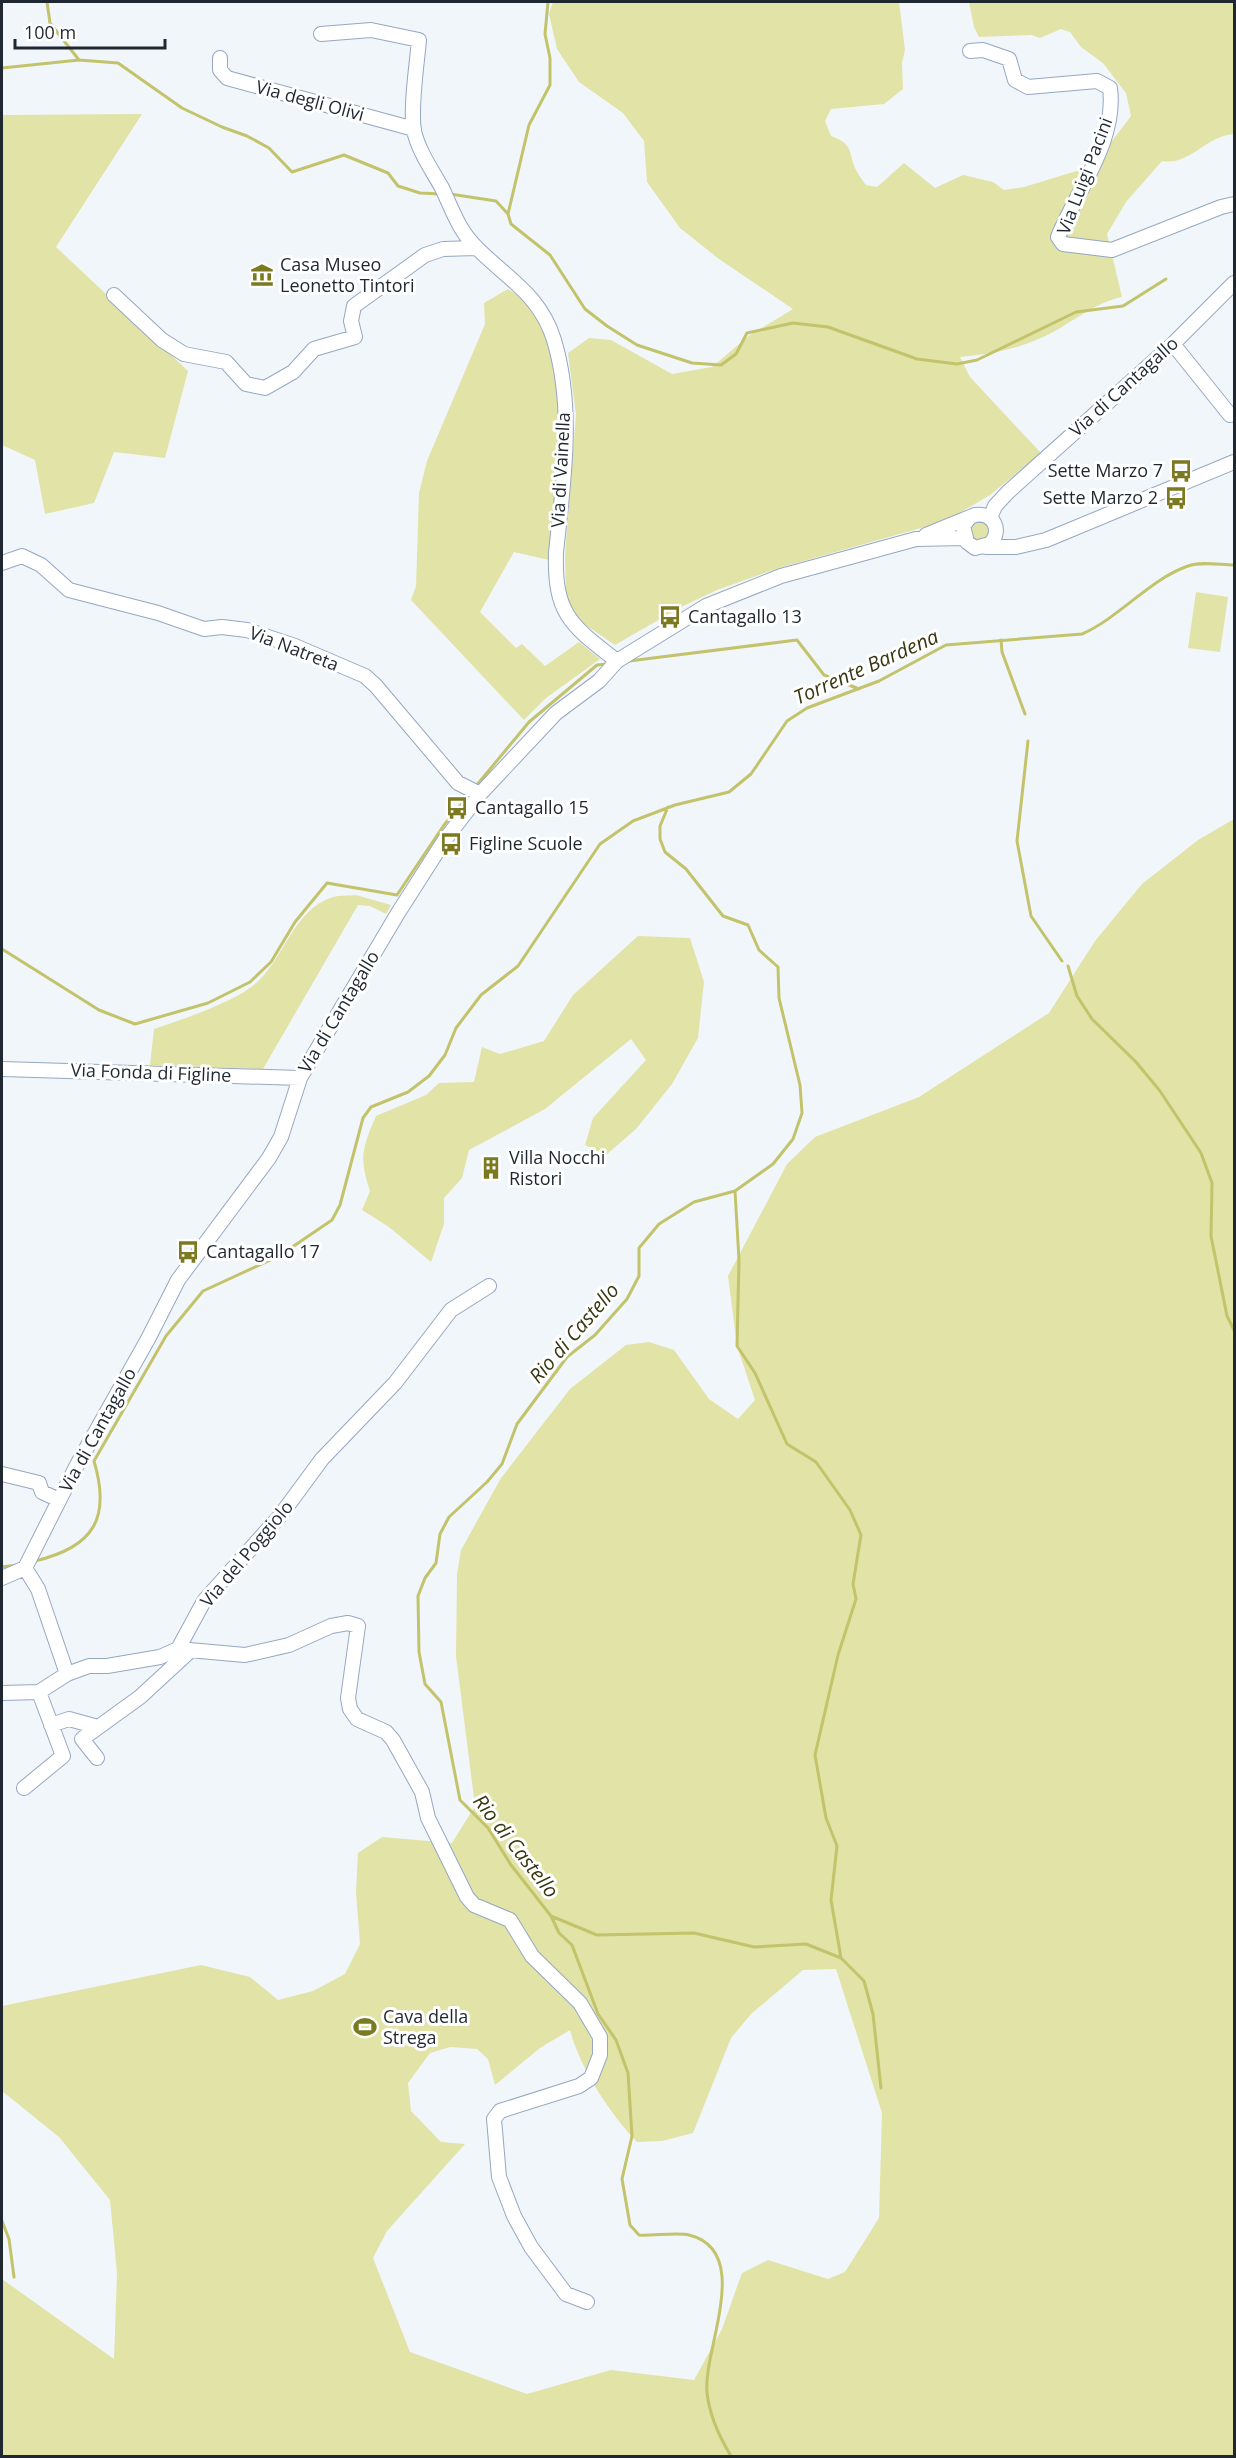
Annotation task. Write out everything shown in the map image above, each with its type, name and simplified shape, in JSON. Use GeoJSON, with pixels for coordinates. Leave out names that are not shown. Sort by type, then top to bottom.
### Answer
{"type":"FeatureCollection","features":[{"type":"Feature","properties":{"kind":"street","name":"Via di Vainella"},"geometry":{"type":"LineString","coordinates":[[321,34],[371,30],[418,40],[414,129],[425,160],[460,226],[476,248],[527,293],[541,313],[554,342],[567,425],[555,574],[565,615],[614,665]]}},
{"type":"Feature","properties":{"kind":"street","name":"Via Luigi Pacini"},"geometry":{"type":"LineString","coordinates":[[970,51],[983,50],[1009,59],[1015,80],[1028,87],[1097,81],[1110,88],[1112,102],[1106,128],[1089,176],[1058,237],[1063,244],[1112,250],[1234,204]]}},
{"type":"Feature","properties":{"kind":"street","name":"Via degli Olivi"},"geometry":{"type":"LineString","coordinates":[[220,58],[220,70],[227,78],[414,129]]}},
{"type":"Feature","properties":{"kind":"street"},"geometry":{"type":"LineString","coordinates":[[114,295],[162,340],[184,354],[226,362],[246,384],[265,388],[293,372],[314,349],[356,337],[351,321],[354,306],[425,255],[443,249],[476,248]]}},
{"type":"Feature","properties":{"kind":"street","name":"Via di Cantagallo"},"geometry":{"type":"LineString","coordinates":[[990,518],[995,506],[1008,492],[1173,344],[1234,283]]}},
{"type":"Feature","properties":{"kind":"street"},"geometry":{"type":"LineString","coordinates":[[1173,344],[1230,415]]}},
{"type":"Feature","properties":{"kind":"street"},"geometry":{"type":"LineString","coordinates":[[970,517],[963,526],[964,538],[975,548],[1011,547],[1046,540],[1234,462]]}},
{"type":"Feature","properties":{"kind":"street"},"geometry":{"type":"LineString","coordinates":[[918,539],[980,514],[990,518],[1011,547]]}},
{"type":"Feature","properties":{"kind":"street"},"geometry":{"type":"LineString","coordinates":[[986,547],[994,540],[997,530]]}},
{"type":"Feature","properties":{"kind":"street"},"geometry":{"type":"LineString","coordinates":[[918,539],[964,538]]}},
{"type":"Feature","properties":{"kind":"street","name":"Via di Cantagallo"},"geometry":{"type":"LineString","coordinates":[[27,1563],[178,1280],[249,1189],[269,1158],[281,1137],[300,1078],[400,909],[476,791],[556,713],[614,665],[652,638],[706,606],[781,576],[918,539]]}},
{"type":"Feature","properties":{"kind":"street","name":"Via Natreta"},"geometry":{"type":"LineString","coordinates":[[2,563],[22,556],[40,565],[61,585],[83,595],[158,613],[204,629],[222,627],[248,630],[295,646],[365,676],[458,783],[476,791]]}},
{"type":"Feature","properties":{"kind":"street","name":"Via Fonda di Figline"},"geometry":{"type":"LineString","coordinates":[[2,1069],[300,1078]]}},
{"type":"Feature","properties":{"kind":"street","name":"Via del Poggiolo"},"geometry":{"type":"LineString","coordinates":[[82,1739],[140,1697],[184,1649],[204,1601],[280,1516],[322,1459],[395,1383],[451,1310],[489,1286]]}},
{"type":"Feature","properties":{"kind":"street"},"geometry":{"type":"LineString","coordinates":[[2,1474],[39,1483],[42,1492],[59,1500]]}},
{"type":"Feature","properties":{"kind":"street"},"geometry":{"type":"LineString","coordinates":[[2,1578],[27,1563],[67,1674]]}},
{"type":"Feature","properties":{"kind":"street"},"geometry":{"type":"LineString","coordinates":[[2,1693],[39,1692],[67,1674],[89,1666],[107,1666],[160,1658],[184,1649],[245,1655],[289,1645],[331,1626],[348,1623],[358,1626],[348,1698],[350,1709],[357,1719],[386,1732],[393,1740],[422,1792],[428,1818],[467,1897],[474,1905],[510,1920],[532,1956],[580,2003],[600,2037],[600,2055],[591,2078],[579,2086],[500,2111],[494,2119],[499,2177],[514,2216],[531,2247],[566,2294],[587,2302]]}},
{"type":"Feature","properties":{"kind":"street"},"geometry":{"type":"LineString","coordinates":[[24,1788],[63,1756],[39,1692]]}},
{"type":"Feature","properties":{"kind":"street"},"geometry":{"type":"LineString","coordinates":[[51,1725],[69,1719],[98,1727]]}},
{"type":"Feature","properties":{"kind":"street"},"geometry":{"type":"LineString","coordinates":[[58,1739],[82,1739],[97,1758]]}},
{"type":"Feature","properties":{"kind":"green space"},"geometry":{"type":"Polygon","coordinates":[[[553,2],[899,2],[905,50],[902,63],[903,89],[884,104],[831,109],[825,121],[831,136],[846,145],[855,168],[866,185],[877,187],[904,163],[935,188],[963,175],[993,182],[1004,190],[1024,187],[1093,166],[1131,116],[1126,93],[1103,63],[1081,47],[1070,32],[1061,29],[1040,38],[1032,35],[979,37],[974,27],[969,2],[1234,2],[1234,134],[1215,139],[1181,159],[1162,161],[1126,202],[1107,234],[1122,297],[1096,307],[1032,342],[997,352],[960,357],[970,377],[1041,453],[990,495],[946,521],[782,567],[717,590],[679,608],[615,645],[574,617],[566,593],[565,556],[576,415],[568,353],[589,338],[611,340],[672,374],[712,367],[750,335],[793,309],[719,259],[680,228],[647,182],[644,141],[623,113],[579,82],[557,49],[549,14],[553,2]]]}},
{"type":"Feature","properties":{"kind":"green space"},"geometry":{"type":"Polygon","coordinates":[[[142,114],[56,247],[188,371],[165,458],[114,452],[94,503],[45,514],[35,460],[2,445],[2,115],[142,114]]]}},
{"type":"Feature","properties":{"kind":"green space"},"geometry":{"type":"Polygon","coordinates":[[[508,289],[527,303],[542,329],[552,359],[558,392],[556,498],[549,560],[514,552],[480,612],[516,648],[522,644],[545,666],[579,642],[600,659],[546,698],[524,720],[411,600],[416,586],[419,493],[427,461],[485,324],[484,303],[508,289]]]}},
{"type":"Feature","properties":{"kind":"green space"},"geometry":{"type":"Polygon","coordinates":[[[980,521],[987,524],[990,531],[987,538],[980,541],[973,538],[970,531],[973,524],[980,521]]]}},
{"type":"Feature","properties":{"kind":"green space"},"geometry":{"type":"Polygon","coordinates":[[[1196,592],[1228,597],[1220,652],[1188,648],[1196,592]]]}},
{"type":"Feature","properties":{"kind":"green space"},"geometry":{"type":"Polygon","coordinates":[[[1234,819],[1234,2456],[2,2456],[2,2279],[114,2359],[117,2273],[110,2200],[59,2137],[2,2091],[2,2006],[201,1965],[250,1977],[278,2000],[313,1991],[345,1974],[360,1944],[356,1892],[358,1853],[382,1837],[452,1843],[475,1806],[456,1656],[457,1574],[461,1550],[501,1478],[570,1389],[626,1345],[649,1342],[674,1350],[709,1399],[738,1419],[755,1400],[737,1346],[728,1276],[787,1164],[815,1137],[919,1097],[1049,1013],[1095,941],[1142,884],[1198,840],[1234,819]],[[836,1969],[803,1970],[751,2014],[731,2038],[693,2133],[662,2141],[637,2142],[627,2131],[588,2075],[570,2030],[540,2048],[495,2085],[488,2059],[477,2049],[450,2047],[430,2053],[408,2083],[411,2111],[441,2142],[465,2144],[387,2231],[373,2258],[410,2352],[527,2394],[611,2370],[694,2380],[722,2329],[742,2273],[768,2260],[828,2279],[845,2272],[879,2218],[882,2113],[836,1969]]]}},
{"type":"Feature","properties":{"kind":"green space"},"geometry":{"type":"Polygon","coordinates":[[[356,895],[391,905],[386,914],[370,906],[358,905],[263,1069],[150,1065],[154,1029],[207,1010],[246,991],[265,974],[298,923],[308,912],[319,903],[333,897],[356,895]]]}},
{"type":"Feature","properties":{"kind":"green space"},"geometry":{"type":"Polygon","coordinates":[[[638,936],[690,938],[704,982],[698,1038],[672,1084],[636,1129],[606,1155],[585,1145],[593,1118],[646,1060],[631,1039],[545,1109],[469,1150],[462,1178],[444,1198],[444,1224],[431,1262],[389,1227],[362,1210],[370,1191],[363,1161],[365,1145],[376,1116],[426,1095],[439,1083],[474,1082],[482,1047],[500,1054],[544,1041],[573,995],[638,936]]]}},
{"type":"Feature","properties":{"kind":"waterway"},"geometry":{"type":"LineString","coordinates":[[47,2],[50,23],[79,60]]}},
{"type":"Feature","properties":{"kind":"waterway"},"geometry":{"type":"LineString","coordinates":[[508,214],[529,125],[550,85],[550,58],[545,34],[548,2]]}},
{"type":"Feature","properties":{"kind":"waterway"},"geometry":{"type":"LineString","coordinates":[[2,68],[79,60],[118,63],[182,108],[269,148],[292,172],[344,155],[388,173],[398,186],[420,193],[441,194]]}},
{"type":"Feature","properties":{"kind":"waterway"},"geometry":{"type":"LineString","coordinates":[[450,194],[496,201],[508,214],[511,224],[550,255],[585,309],[637,345],[692,363],[721,365],[736,354],[747,333],[793,323],[828,327],[917,359],[957,364],[977,360],[1076,312],[1123,306],[1166,279]]}},
{"type":"Feature","properties":{"kind":"waterway","name":"Torrente Bardena"},"geometry":{"type":"LineString","coordinates":[[35,1561],[72,1547],[93,1527],[100,1499],[99,1481],[94,1461],[166,1336],[203,1291],[279,1256],[332,1220],[340,1205],[363,1118],[371,1107],[408,1092],[429,1076],[445,1055],[456,1028],[481,995],[518,966],[600,844],[633,821],[675,805],[729,792],[751,774],[787,721],[807,708],[879,681],[946,645],[1082,634],[1096,627],[1174,572],[1199,564],[1234,565]]}},
{"type":"Feature","properties":{"kind":"waterway"},"geometry":{"type":"LineString","coordinates":[[629,661],[797,640],[824,675],[859,689]]}},
{"type":"Feature","properties":{"kind":"waterway"},"geometry":{"type":"LineString","coordinates":[[1001,640],[1002,652],[1025,714]]}},
{"type":"Feature","properties":{"kind":"waterway"},"geometry":{"type":"LineString","coordinates":[[476,786],[529,722],[597,665],[608,664]]}},
{"type":"Feature","properties":{"kind":"waterway"},"geometry":{"type":"LineString","coordinates":[[1028,741],[1017,841],[1031,916],[1062,961]]}},
{"type":"Feature","properties":{"kind":"waterway"},"geometry":{"type":"LineString","coordinates":[[2,949],[99,1010],[135,1024],[208,1003],[250,982],[271,962],[295,922],[327,883],[397,895],[444,825],[470,794]]}},
{"type":"Feature","properties":{"kind":"waterway","name":"Rio di Castello"},"geometry":{"type":"LineString","coordinates":[[668,807],[660,826],[660,839],[665,852],[686,869],[723,916],[748,925],[759,950],[778,967],[779,998],[800,1085],[802,1113],[793,1139],[773,1164],[735,1191],[694,1202],[659,1224],[639,1248],[639,1276],[627,1299],[595,1335],[567,1357],[517,1424],[502,1464],[487,1482],[449,1517],[440,1534],[436,1563],[425,1578],[418,1596],[419,1652],[425,1684],[441,1702],[460,1800],[488,1828],[511,1865],[551,1916],[559,1933],[572,1945],[598,2014],[616,2040],[628,2073],[632,2136],[622,2179],[630,2225],[639,2235],[689,2235],[708,2245],[719,2260],[722,2280],[721,2303],[708,2374],[707,2392],[716,2426],[731,2456]]}},
{"type":"Feature","properties":{"kind":"waterway"},"geometry":{"type":"LineString","coordinates":[[1068,966],[1077,996],[1092,1019],[1136,1062],[1160,1091],[1201,1153],[1212,1183],[1211,1236],[1227,1316],[1234,1330]]}},
{"type":"Feature","properties":{"kind":"waterway"},"geometry":{"type":"LineString","coordinates":[[735,1191],[739,1260],[737,1346],[755,1373],[787,1444],[816,1462],[850,1510],[861,1535],[853,1584],[856,1599],[838,1655],[815,1755],[826,1818],[837,1846],[831,1900],[841,1958]]}},
{"type":"Feature","properties":{"kind":"waterway","name":"Torrente Bardena"},"geometry":{"type":"LineString","coordinates":[[2,1567],[17,1565]]}},
{"type":"Feature","properties":{"kind":"waterway"},"geometry":{"type":"LineString","coordinates":[[551,1916],[597,1935],[694,1933],[754,1947],[806,1944],[841,1958],[864,1981],[873,2014],[881,2088]]}},
{"type":"Feature","properties":{"kind":"waterway"},"geometry":{"type":"LineString","coordinates":[[2,2221],[9,2239],[14,2277]]}},
{"type":"Feature","properties":{"kind":"place","name":"Casa Museo Leonetto Tintori"},"geometry":{"type":"Point","coordinates":[262,275]}},
{"type":"Feature","properties":{"kind":"place","name":"Sette Marzo 7"},"geometry":{"type":"Point","coordinates":[1181,471]}},
{"type":"Feature","properties":{"kind":"place","name":"Sette Marzo 2"},"geometry":{"type":"Point","coordinates":[1176,498]}},
{"type":"Feature","properties":{"kind":"place","name":"Cantagallo 13"},"geometry":{"type":"Point","coordinates":[670,617]}},
{"type":"Feature","properties":{"kind":"place","name":"Cantagallo 15"},"geometry":{"type":"Point","coordinates":[457,808]}},
{"type":"Feature","properties":{"kind":"place","name":"Figline Scuole"},"geometry":{"type":"Point","coordinates":[451,844]}},
{"type":"Feature","properties":{"kind":"place","name":"Villa Nocchi Ristori"},"geometry":{"type":"Point","coordinates":[491,1168]}},
{"type":"Feature","properties":{"kind":"place","name":"Cantagallo 17"},"geometry":{"type":"Point","coordinates":[188,1252]}},
{"type":"Feature","properties":{"kind":"place","name":"Cava della Strega"},"geometry":{"type":"Point","coordinates":[365,2027]}}]}
